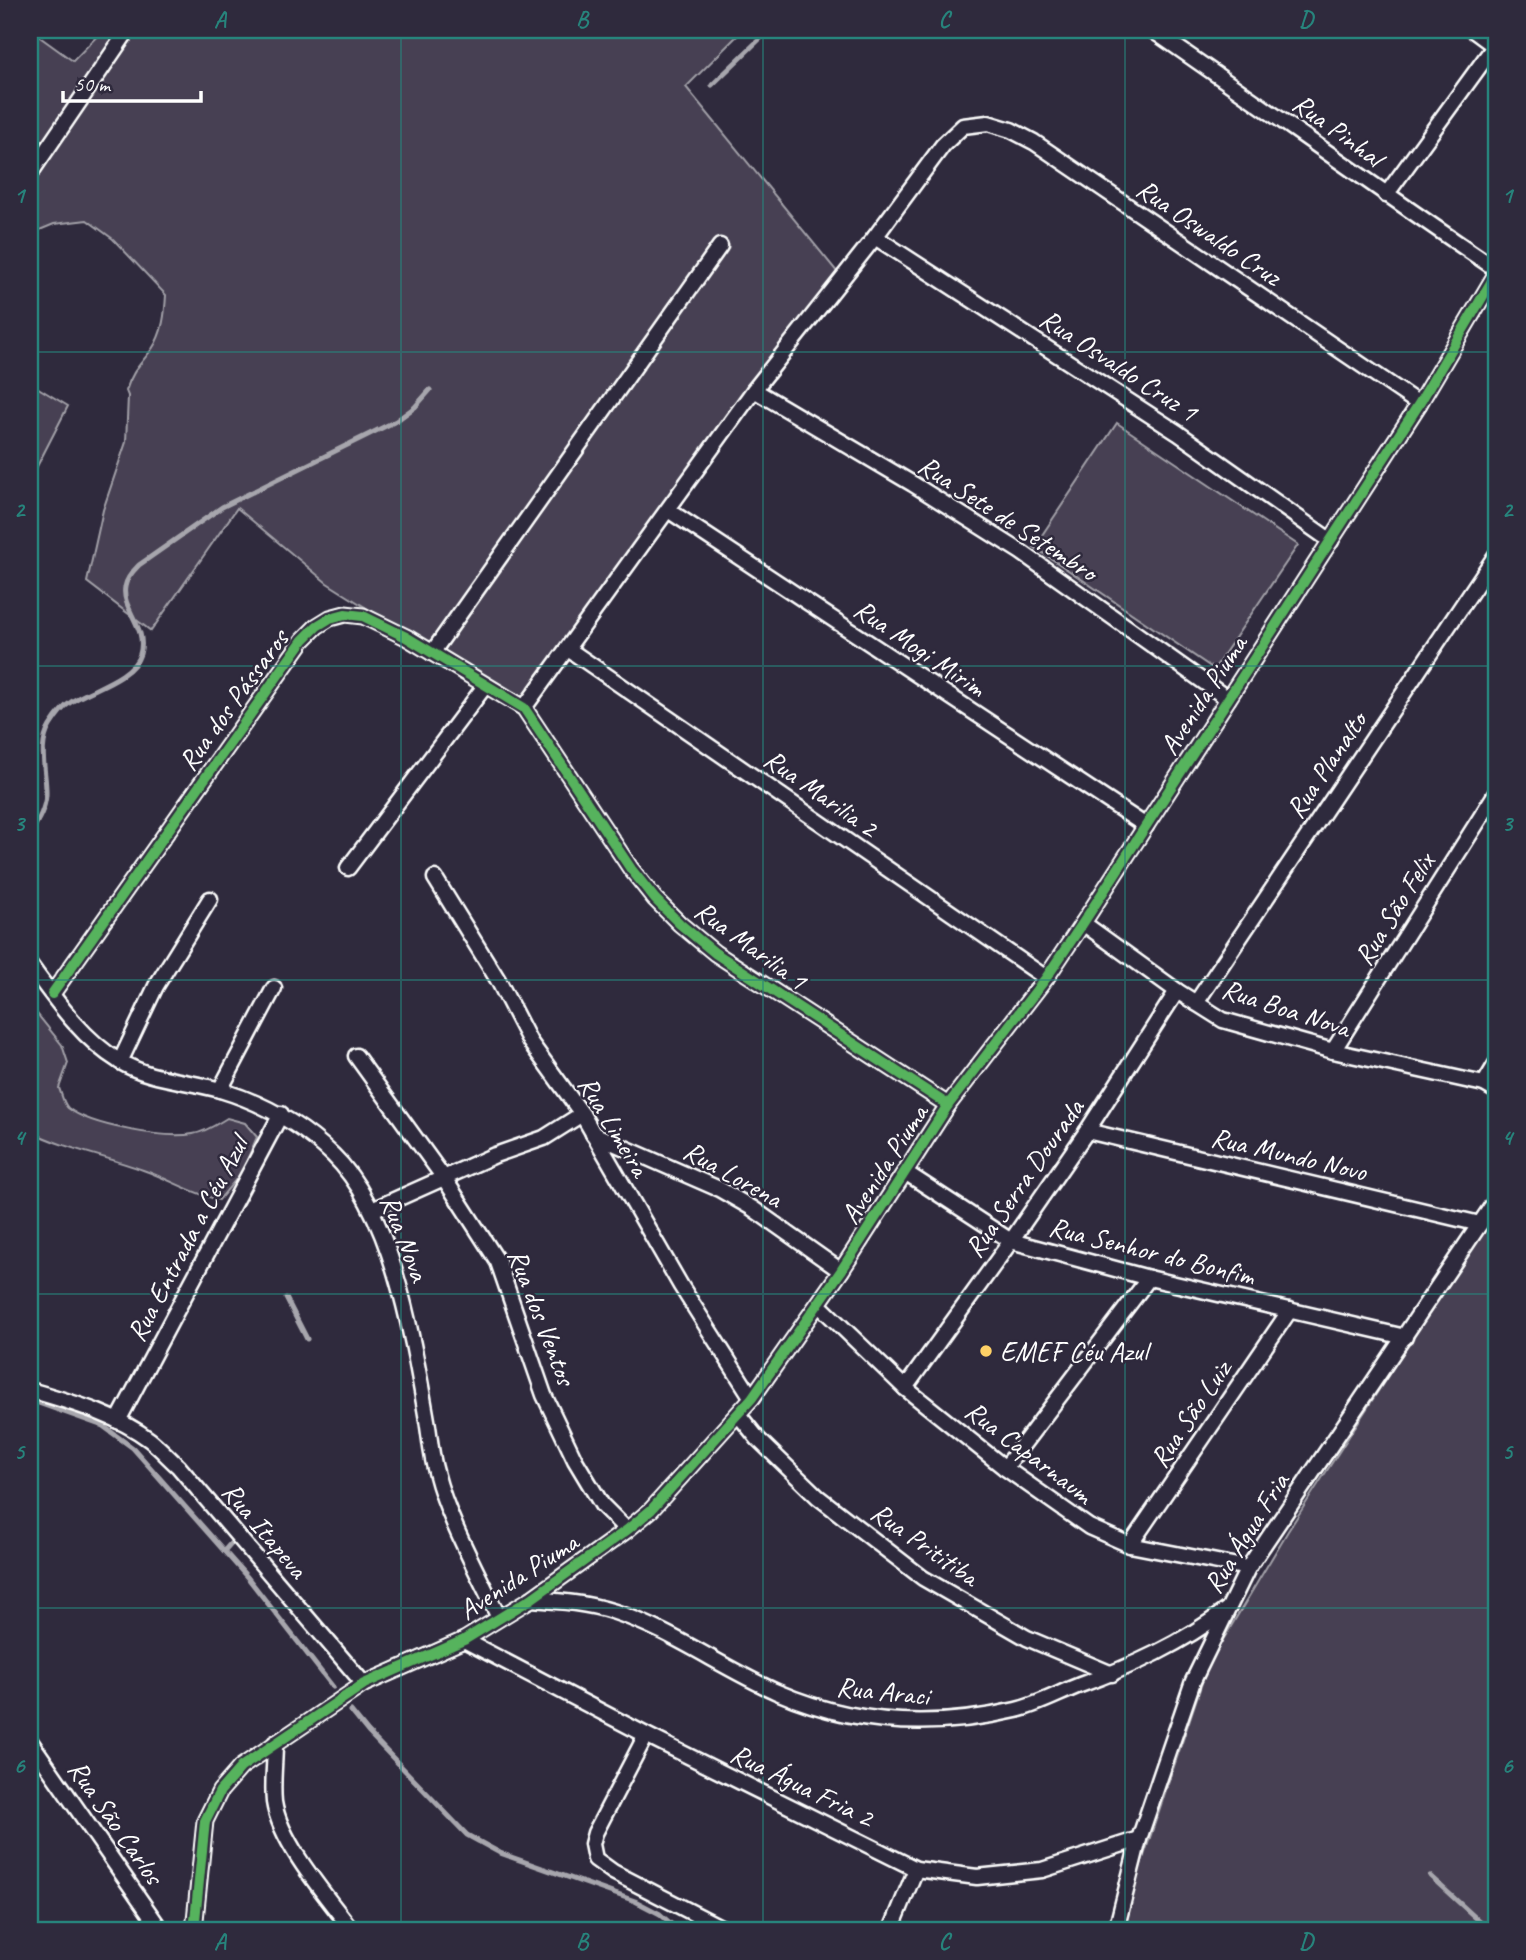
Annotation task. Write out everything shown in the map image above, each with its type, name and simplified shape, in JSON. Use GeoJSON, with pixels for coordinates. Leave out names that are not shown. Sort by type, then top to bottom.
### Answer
{"type":"FeatureCollection","features":[{"type":"Feature","properties":{"kind":"street"},"geometry":{"type":"LineString","coordinates":[[30,174],[128,30]]}},
{"type":"Feature","properties":{"kind":"street","name":"Rua Pinhal"},"geometry":{"type":"LineString","coordinates":[[1152,30],[1496,269]]}},
{"type":"Feature","properties":{"kind":"street"},"geometry":{"type":"LineString","coordinates":[[1386,195],[1495,46],[1473,30]]}},
{"type":"Feature","properties":{"kind":"street","name":"Rua Oswaldo Cruz"},"geometry":{"type":"LineString","coordinates":[[875,237],[943,145],[962,126],[988,123],[1011,130],[1034,142],[1419,404]]}},
{"type":"Feature","properties":{"kind":"street"},"geometry":{"type":"LineString","coordinates":[[524,708],[754,390],[875,237]]}},
{"type":"Feature","properties":{"kind":"street","name":"Rua Osvaldo Cruz 1"},"geometry":{"type":"LineString","coordinates":[[875,237],[1156,419],[1331,541]]}},
{"type":"Feature","properties":{"kind":"street"},"geometry":{"type":"LineString","coordinates":[[432,653],[720,246]]}},
{"type":"Feature","properties":{"kind":"street","name":"Avenida Piuma"},"geometry":{"type":"LineString","coordinates":[[194,1930],[205,1821],[220,1791],[241,1767],[364,1684],[464,1640],[531,1599],[627,1530],[651,1510],[752,1398],[841,1271],[948,1105],[1046,978],[1083,923],[1419,404],[1496,274]]}},
{"type":"Feature","properties":{"kind":"street"},"geometry":{"type":"LineString","coordinates":[[1488,289],[1496,306]]}},
{"type":"Feature","properties":{"kind":"street","name":"Rua Sete de Setembro"},"geometry":{"type":"LineString","coordinates":[[754,390],[913,484],[1020,552],[1228,699]]}},
{"type":"Feature","properties":{"kind":"street","name":"Rua Mogi Mirim"},"geometry":{"type":"LineString","coordinates":[[668,510],[1146,826]]}},
{"type":"Feature","properties":{"kind":"street","name":"Rua Planalto"},"geometry":{"type":"LineString","coordinates":[[1196,1003],[1496,555]]}},
{"type":"Feature","properties":{"kind":"street","name":"Rua dos Pássaros"},"geometry":{"type":"LineString","coordinates":[[51,994],[303,640],[330,618],[345,614],[363,616],[386,625],[524,708]]}},
{"type":"Feature","properties":{"kind":"street","name":"Rua Marilia 2"},"geometry":{"type":"LineString","coordinates":[[568,649],[1046,978]]}},
{"type":"Feature","properties":{"kind":"street"},"geometry":{"type":"LineString","coordinates":[[348,868],[485,686]]}},
{"type":"Feature","properties":{"kind":"street","name":"Rua Marilia 1"},"geometry":{"type":"LineString","coordinates":[[524,708],[631,869],[680,925],[715,954],[948,1105]]}},
{"type":"Feature","properties":{"kind":"street","name":"Rua São Felix"},"geometry":{"type":"LineString","coordinates":[[1333,1051],[1496,793]]}},
{"type":"Feature","properties":{"kind":"street","name":"Rua Limeira"},"geometry":{"type":"LineString","coordinates":[[435,878],[498,981],[530,1042],[582,1114],[681,1286],[752,1398]]}},
{"type":"Feature","properties":{"kind":"street"},"geometry":{"type":"LineString","coordinates":[[120,1062],[156,986],[210,900]]}},
{"type":"Feature","properties":{"kind":"street","name":"Rua Boa Nova"},"geometry":{"type":"LineString","coordinates":[[1083,923],[1177,991],[1223,1020],[1333,1051],[1490,1088]]}},
{"type":"Feature","properties":{"kind":"street","name":"Rua Nova"},"geometry":{"type":"LineString","coordinates":[[30,965],[75,1022],[120,1062],[158,1077],[220,1090],[281,1114],[310,1134],[336,1158],[353,1180],[372,1210],[410,1325],[435,1472],[499,1618]]}},
{"type":"Feature","properties":{"kind":"street"},"geometry":{"type":"LineString","coordinates":[[220,1090],[274,988]]}},
{"type":"Feature","properties":{"kind":"street","name":"Rua Serra Dourada"},"geometry":{"type":"LineString","coordinates":[[905,1388],[1012,1241],[1177,991]]}},
{"type":"Feature","properties":{"kind":"street","name":"Rua dos Ventos"},"geometry":{"type":"LineString","coordinates":[[356,1056],[444,1178],[498,1262],[544,1395],[575,1460],[602,1505],[627,1530]]}},
{"type":"Feature","properties":{"kind":"street"},"geometry":{"type":"LineString","coordinates":[[1490,1088],[1496,1064]]}},
{"type":"Feature","properties":{"kind":"street","name":"Rua Entrada a Céu Azul"},"geometry":{"type":"LineString","coordinates":[[118,1421],[281,1114]]}},
{"type":"Feature","properties":{"kind":"street"},"geometry":{"type":"LineString","coordinates":[[372,1210],[495,1156],[544,1138],[582,1114]]}},
{"type":"Feature","properties":{"kind":"street","name":"Rua Mundo Novo"},"geometry":{"type":"LineString","coordinates":[[1087,1131],[1479,1224]]}},
{"type":"Feature","properties":{"kind":"street","name":"Rua Lorena"},"geometry":{"type":"LineString","coordinates":[[593,1134],[719,1189],[752,1208],[841,1271]]}},
{"type":"Feature","properties":{"kind":"street","name":"Rua Senhor do Bonfim"},"geometry":{"type":"LineString","coordinates":[[905,1172],[1012,1241],[1149,1279],[1405,1337]]}},
{"type":"Feature","properties":{"kind":"street","name":"Rua Água Fria"},"geometry":{"type":"LineString","coordinates":[[1116,1930],[1139,1839],[1193,1681],[1248,1568],[1496,1199]]}},
{"type":"Feature","properties":{"kind":"street"},"geometry":{"type":"LineString","coordinates":[[1006,1468],[1149,1279]]}},
{"type":"Feature","properties":{"kind":"street","name":"Rua Caparnaum"},"geometry":{"type":"LineString","coordinates":[[818,1304],[905,1388],[1006,1468],[1089,1527],[1130,1545],[1248,1568]]}},
{"type":"Feature","properties":{"kind":"street","name":"Rua São Luiz"},"geometry":{"type":"LineString","coordinates":[[1130,1545],[1290,1310]]}},
{"type":"Feature","properties":{"kind":"street","name":"Rua Itapeva"},"geometry":{"type":"LineString","coordinates":[[30,1390],[118,1421],[150,1440],[178,1466],[364,1684]]}},
{"type":"Feature","properties":{"kind":"street","name":"Rua Prititiba"},"geometry":{"type":"LineString","coordinates":[[738,1414],[758,1439],[818,1497],[923,1578],[1027,1638],[1112,1674]]}},
{"type":"Feature","properties":{"kind":"street","name":"Rua Araci"},"geometry":{"type":"LineString","coordinates":[[531,1599],[573,1602],[615,1612],[662,1631],[811,1707],[900,1723],[956,1720],[1018,1710],[1112,1674],[1168,1648],[1200,1630],[1228,1608]]}},
{"type":"Feature","properties":{"kind":"street","name":"Rua Água Fria 2"},"geometry":{"type":"LineString","coordinates":[[464,1640],[646,1735],[916,1868],[977,1877],[1042,1870],[1139,1839]]}},
{"type":"Feature","properties":{"kind":"street"},"geometry":{"type":"LineString","coordinates":[[646,1735],[595,1833],[592,1844],[595,1859],[614,1872],[726,1930]]}},
{"type":"Feature","properties":{"kind":"street","name":"Rua São Carlos"},"geometry":{"type":"LineString","coordinates":[[30,1741],[161,1930]]}},
{"type":"Feature","properties":{"kind":"street"},"geometry":{"type":"LineString","coordinates":[[275,1743],[274,1803],[284,1830],[306,1869],[352,1930]]}},
{"type":"Feature","properties":{"kind":"street"},"geometry":{"type":"LineString","coordinates":[[891,1930],[916,1868]]}},
{"type":"Feature","properties":{"kind":"shaded area"},"geometry":{"type":"Polygon","coordinates":[[[30,30],[73,61],[103,30],[743,30],[686,87],[847,284],[674,504],[528,710],[327,583],[237,508],[151,631],[87,582],[103,510],[126,442],[126,391],[134,373],[159,336],[166,295],[113,239],[87,220],[54,224],[30,234],[30,30]]]}},
{"type":"Feature","properties":{"kind":"shaded area"},"geometry":{"type":"Polygon","coordinates":[[[30,383],[68,406],[30,480],[30,383]]]}},
{"type":"Feature","properties":{"kind":"shaded area"},"geometry":{"type":"Polygon","coordinates":[[[1117,423],[1298,545],[1214,669],[1034,547],[1117,423]]]}},
{"type":"Feature","properties":{"kind":"shaded area"},"geometry":{"type":"Polygon","coordinates":[[[30,1005],[62,1045],[68,1063],[59,1088],[68,1108],[110,1125],[165,1135],[198,1133],[227,1118],[245,1123],[257,1137],[242,1172],[219,1200],[143,1170],[57,1143],[30,1131],[30,1005]]]}},
{"type":"Feature","properties":{"kind":"shaded area"},"geometry":{"type":"Polygon","coordinates":[[[1496,1208],[1496,1930],[1119,1930],[1208,1665],[1288,1531],[1496,1208]]]}},
{"type":"Feature","properties":{"kind":"waterway"},"geometry":{"type":"LineString","coordinates":[[712,85],[769,30]]}},
{"type":"Feature","properties":{"kind":"waterway"},"geometry":{"type":"LineString","coordinates":[[30,834],[45,800],[43,751],[50,726],[68,704],[129,670],[140,654],[138,627],[125,595],[127,581],[134,570],[222,507],[396,421],[415,407],[430,390]]}},
{"type":"Feature","properties":{"kind":"waterway"},"geometry":{"type":"LineString","coordinates":[[286,1298],[307,1339]]}},
{"type":"Feature","properties":{"kind":"waterway"},"geometry":{"type":"LineString","coordinates":[[30,1400],[103,1426],[133,1448],[248,1578],[333,1687]]}},
{"type":"Feature","properties":{"kind":"waterway"},"geometry":{"type":"LineString","coordinates":[[224,1551],[232,1542]]}},
{"type":"Feature","properties":{"kind":"waterway"},"geometry":{"type":"LineString","coordinates":[[351,1711],[467,1835],[500,1853],[635,1901],[660,1914],[678,1930]]}},
{"type":"Feature","properties":{"kind":"waterway"},"geometry":{"type":"LineString","coordinates":[[1430,1876],[1489,1930]]}},
{"type":"Feature","properties":{"kind":"cycle path"},"geometry":{"type":"LineString","coordinates":[[194,1930],[205,1821],[220,1791],[241,1767],[364,1684],[464,1640],[531,1599],[627,1530],[651,1510],[752,1398],[841,1271],[948,1105],[1046,978],[1083,923],[1419,404],[1496,274]]}},
{"type":"Feature","properties":{"kind":"cycle path"},"geometry":{"type":"LineString","coordinates":[[52,994],[303,640],[330,618],[345,614],[363,616],[406,637],[524,708],[631,869],[680,924],[715,953],[948,1105]]}},
{"type":"Feature","properties":{"kind":"place","name":"EMEF Céu Azul"},"geometry":{"type":"Point","coordinates":[986,1351]}}]}
